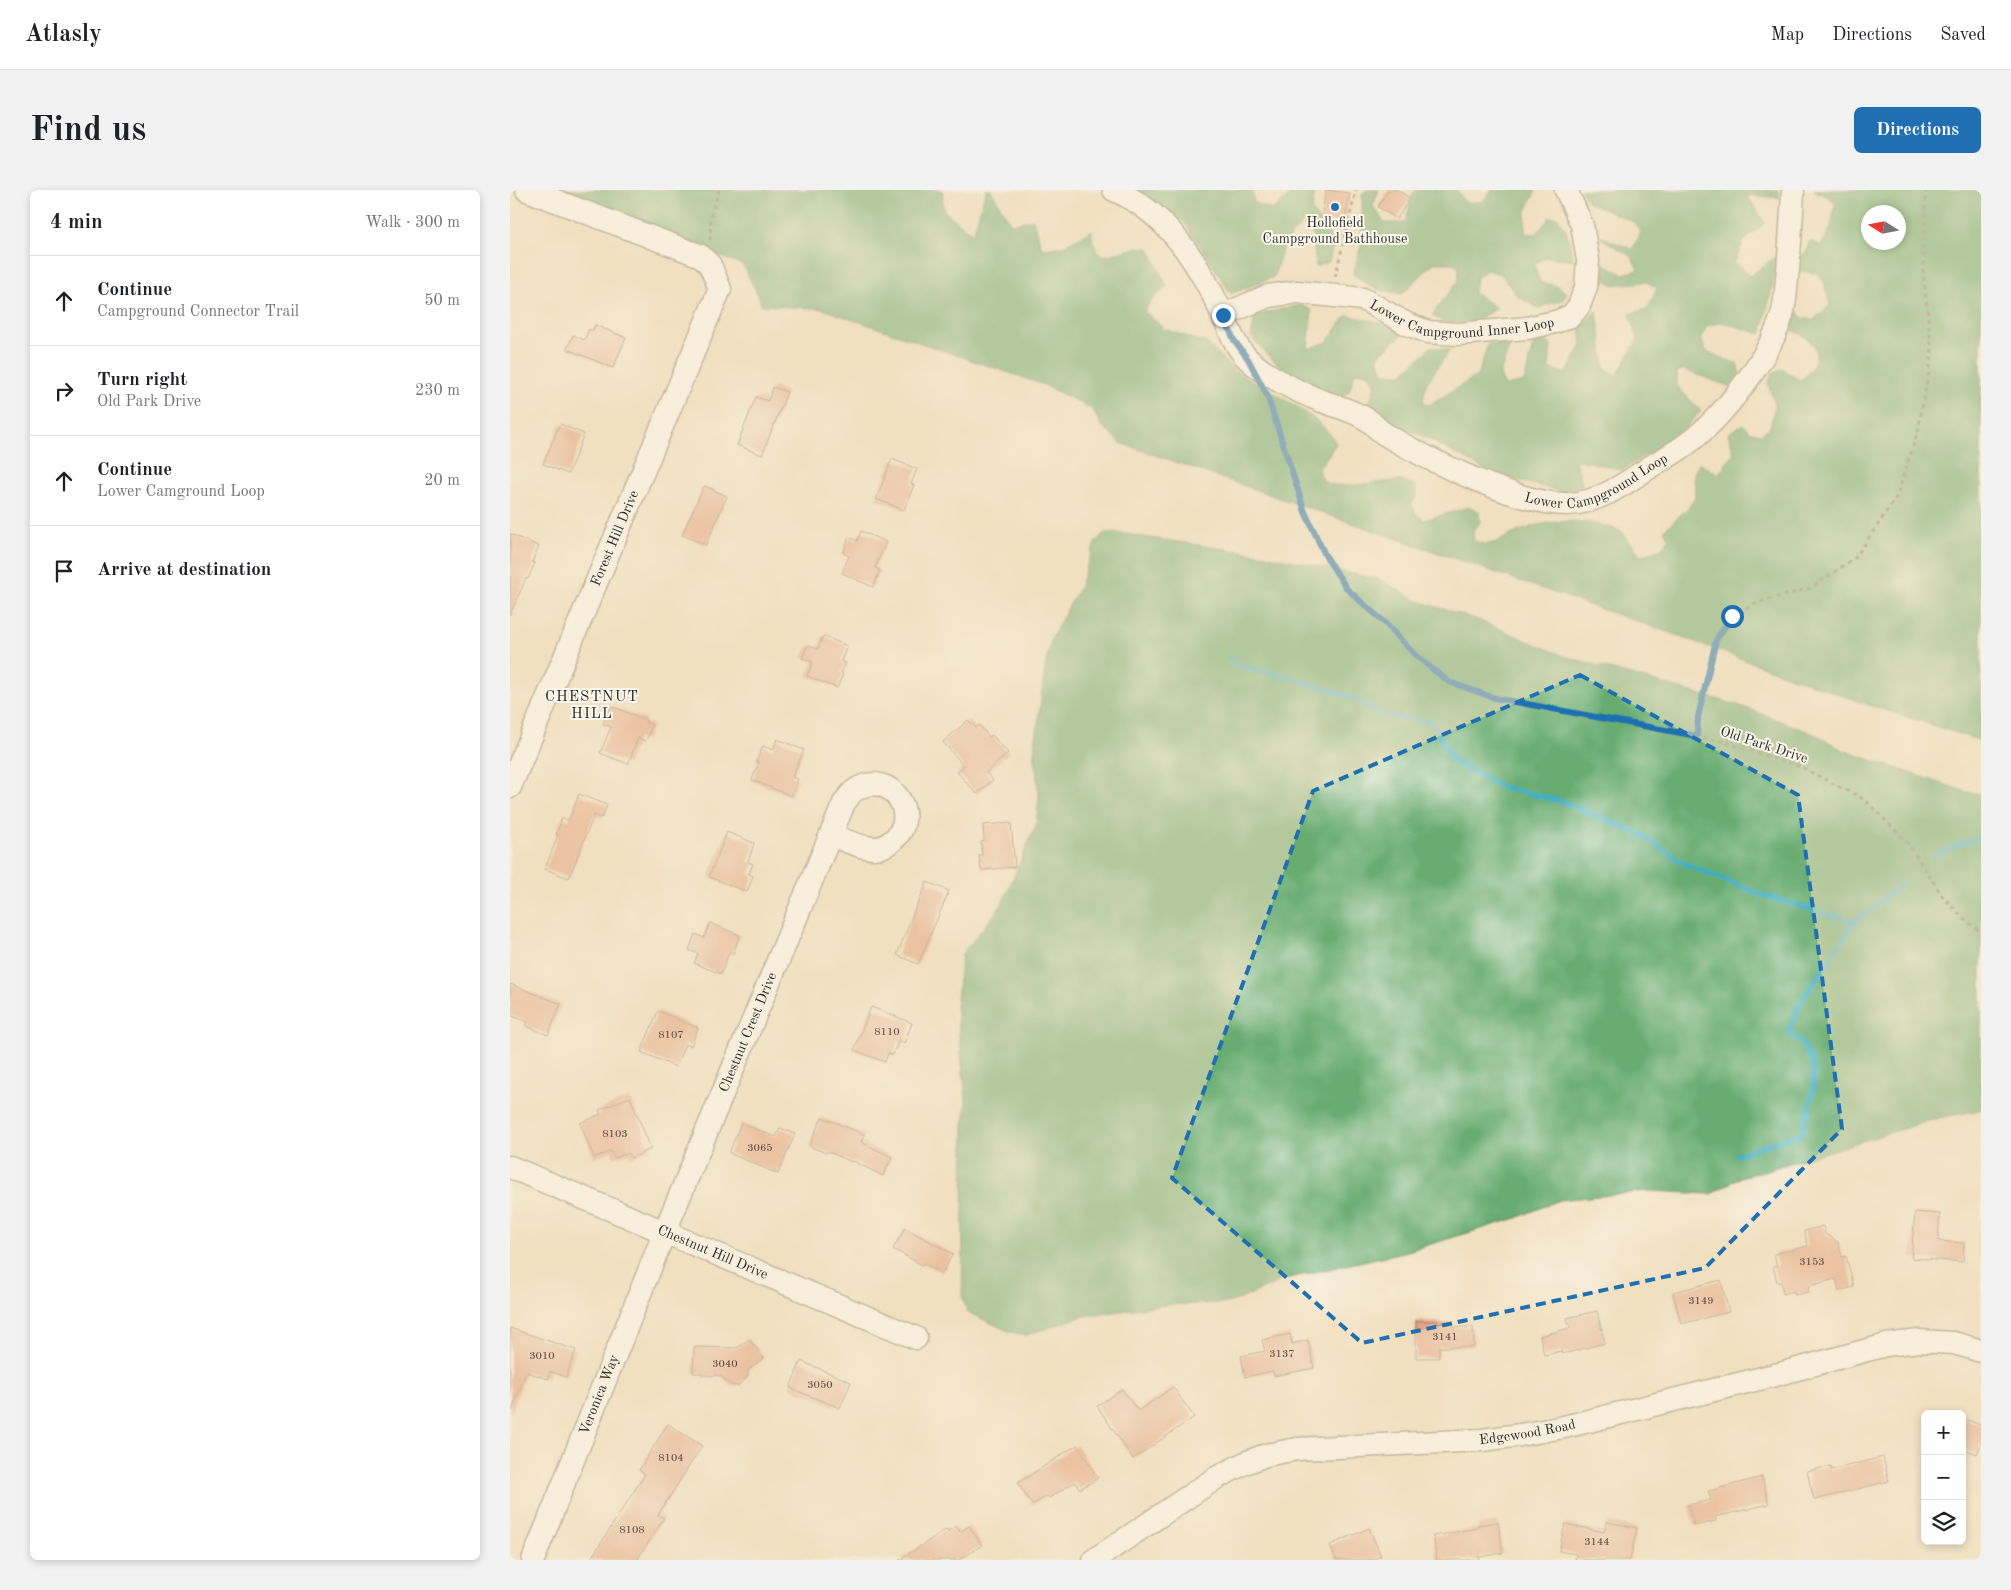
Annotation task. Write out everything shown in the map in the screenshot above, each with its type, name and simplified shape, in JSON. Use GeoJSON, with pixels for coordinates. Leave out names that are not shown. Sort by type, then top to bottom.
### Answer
{"type":"FeatureCollection","features":[{"type":"Feature","properties":{"kind":"street","name":"Forest Hill Drive"},"geometry":{"type":"LineString","coordinates":[[510,787],[720,289],[710,265],[701,256],[528,190]]}},
{"type":"Feature","properties":{"kind":"street","name":"Lower Campground Loop"},"geometry":{"type":"LineString","coordinates":[[1114,190],[1147,207],[1173,232],[1204,276],[1234,340],[1248,359],[1279,381],[1313,398],[1333,404],[1368,420],[1380,431],[1438,462],[1508,491],[1541,501],[1568,504],[1587,501],[1621,486],[1688,444],[1718,417],[1744,384],[1768,347],[1782,316],[1790,243],[1793,190]]}},
{"type":"Feature","properties":{"kind":"street","name":"Lower Campground Inner Loop"},"geometry":{"type":"LineString","coordinates":[[1223,315],[1268,296],[1297,292],[1363,299],[1407,324],[1428,332],[1458,334],[1527,328],[1571,316],[1578,306],[1586,287],[1588,260],[1582,226],[1566,190]]}},
{"type":"Feature","properties":{"kind":"street","name":"Chestnut Crest Drive"},"geometry":{"type":"LineString","coordinates":[[665,1231],[844,803],[856,789],[868,784],[884,786],[898,795],[905,810],[905,823],[898,836],[887,846],[877,848],[862,847],[831,835]]}},
{"type":"Feature","properties":{"kind":"street","name":"Chestnut Hill Drive"},"geometry":{"type":"LineString","coordinates":[[510,1167],[916,1338]]}},
{"type":"Feature","properties":{"kind":"street","name":"Veronica Way"},"geometry":{"type":"LineString","coordinates":[[533,1560],[665,1231]]}},
{"type":"Feature","properties":{"kind":"street","name":"Edgewood Road"},"geometry":{"type":"LineString","coordinates":[[1094,1560],[1216,1478],[1245,1463],[1266,1455],[1296,1449],[1482,1440],[1520,1436],[1780,1374],[1886,1345],[1919,1341],[1954,1343],[1981,1351]]}},
{"type":"Feature","properties":{"kind":"path"},"geometry":{"type":"LineString","coordinates":[[1330,294],[1356,190]]}},
{"type":"Feature","properties":{"kind":"path"},"geometry":{"type":"LineString","coordinates":[[1697,736],[1698,717],[1716,640],[1732,616],[1756,603],[1811,588],[1856,557],[1897,496],[1918,431],[1932,354],[1923,272],[1926,190]]}},
{"type":"Feature","properties":{"kind":"path","name":"Old Park Drive"},"geometry":{"type":"LineString","coordinates":[[1267,395],[1305,512],[1325,555],[1347,589],[1384,622],[1416,656],[1449,682],[1495,698],[1724,742],[1801,767],[1865,800],[1907,842],[1943,897],[1964,919],[1981,932]]}},
{"type":"Feature","properties":{"kind":"highlighted area"},"geometry":{"type":"Polygon","coordinates":[[[1580,675],[1798,795],[1842,1129],[1705,1268],[1362,1343],[1172,1178],[1313,791],[1580,675]]]}},
{"type":"Feature","properties":{"kind":"green space"},"geometry":{"type":"Polygon","coordinates":[[[548,190],[942,190],[944,211],[973,234],[986,190],[991,190],[1011,224],[1033,219],[1042,249],[1063,246],[1092,230],[1094,244],[1104,256],[1138,247],[1149,248],[1167,286],[1144,311],[1164,329],[1207,343],[1239,373],[1293,404],[1320,424],[1330,434],[1336,444],[1318,470],[1324,481],[1340,485],[1395,481],[1408,482],[1415,485],[1417,495],[1412,504],[1416,514],[1424,520],[1469,507],[1479,511],[1480,522],[1473,531],[1474,541],[1481,543],[1497,542],[1517,532],[1539,525],[1571,521],[1593,523],[1620,531],[1641,556],[1661,548],[1669,539],[1664,530],[1690,506],[1695,496],[1694,473],[1699,463],[1718,474],[1734,454],[1728,433],[1743,424],[1751,432],[1761,434],[1770,427],[1775,405],[1768,384],[1772,374],[1782,369],[1800,380],[1805,377],[1815,362],[1816,356],[1813,345],[1809,340],[1792,330],[1791,319],[1796,310],[1802,318],[1813,320],[1830,306],[1824,282],[1817,273],[1796,271],[1810,241],[1821,246],[1831,227],[1835,203],[1827,196],[1814,190],[1981,190],[1981,741],[1869,705],[1670,633],[1120,443],[1101,425],[1092,409],[1044,385],[822,309],[761,305],[743,265],[548,190]]]}},
{"type":"Feature","properties":{"kind":"green space"},"geometry":{"type":"Polygon","coordinates":[[[1136,190],[1252,190],[1254,202],[1272,210],[1291,194],[1291,190],[1315,190],[1312,211],[1335,241],[1329,262],[1316,267],[1312,229],[1304,222],[1284,243],[1274,277],[1231,294],[1184,222],[1136,190]]]}},
{"type":"Feature","properties":{"kind":"green space"},"geometry":{"type":"Polygon","coordinates":[[[1366,190],[1379,190],[1373,206],[1385,223],[1405,223],[1413,193],[1416,190],[1457,190],[1466,203],[1484,201],[1491,190],[1536,190],[1526,211],[1525,233],[1536,234],[1550,217],[1557,217],[1567,232],[1573,260],[1547,257],[1534,264],[1540,282],[1557,286],[1567,293],[1563,300],[1538,308],[1517,296],[1501,274],[1486,270],[1476,279],[1474,293],[1497,308],[1472,323],[1443,322],[1432,315],[1458,281],[1459,268],[1453,263],[1434,263],[1402,294],[1375,289],[1353,274],[1362,242],[1362,194],[1366,190]]]}},
{"type":"Feature","properties":{"kind":"green space"},"geometry":{"type":"Polygon","coordinates":[[[1581,190],[1778,190],[1780,198],[1747,195],[1765,223],[1743,242],[1735,263],[1750,276],[1775,257],[1778,264],[1761,334],[1722,322],[1707,326],[1701,338],[1706,351],[1737,364],[1741,377],[1733,388],[1684,370],[1677,371],[1677,386],[1701,411],[1681,433],[1623,470],[1575,459],[1583,487],[1562,492],[1491,473],[1417,433],[1384,423],[1368,409],[1375,384],[1368,373],[1355,372],[1349,392],[1338,399],[1281,368],[1251,337],[1255,315],[1301,305],[1312,310],[1308,349],[1327,342],[1347,315],[1387,324],[1403,334],[1378,356],[1383,373],[1402,374],[1431,347],[1450,350],[1426,384],[1423,403],[1429,405],[1478,375],[1488,344],[1511,342],[1500,375],[1505,386],[1524,382],[1533,344],[1543,336],[1551,346],[1549,368],[1566,374],[1582,345],[1580,327],[1597,310],[1605,369],[1617,375],[1638,339],[1630,314],[1648,308],[1657,288],[1646,282],[1613,285],[1597,274],[1603,263],[1622,274],[1638,270],[1632,257],[1596,235],[1632,249],[1641,233],[1634,222],[1588,202],[1581,190]]]}},
{"type":"Feature","properties":{"kind":"green space"},"geometry":{"type":"Polygon","coordinates":[[[1104,533],[1118,533],[1266,555],[1378,579],[1421,602],[1476,619],[1564,656],[1741,706],[1817,735],[1843,750],[1967,792],[1981,794],[1981,1110],[1939,1118],[1737,1179],[1711,1194],[1649,1191],[1559,1200],[1517,1218],[1408,1251],[1285,1279],[1241,1299],[1226,1303],[1165,1305],[1084,1316],[1027,1335],[1010,1332],[967,1312],[962,1296],[964,1125],[966,1101],[956,1006],[962,954],[1001,906],[1036,825],[1039,795],[1034,752],[1046,661],[1052,637],[1079,588],[1095,543],[1104,533]]]}},
{"type":"Feature","properties":{"kind":"building","name":"Hollofield Campground Bathhouse"},"geometry":{"type":"Polygon","coordinates":[[[1326,190],[1350,193],[1344,224],[1321,220],[1326,190]]]}},
{"type":"Feature","properties":{"kind":"building"},"geometry":{"type":"Polygon","coordinates":[[[1388,190],[1398,190],[1410,198],[1397,219],[1378,207],[1388,190]]]}},
{"type":"Feature","properties":{"kind":"building"},"geometry":{"type":"Polygon","coordinates":[[[595,325],[626,338],[613,368],[567,349],[573,335],[584,340],[589,329],[593,330],[595,325]]]}},
{"type":"Feature","properties":{"kind":"building"},"geometry":{"type":"Polygon","coordinates":[[[773,387],[787,392],[762,455],[737,445],[756,397],[768,401],[773,387]]]}},
{"type":"Feature","properties":{"kind":"building"},"geometry":{"type":"Polygon","coordinates":[[[560,424],[584,434],[568,474],[543,464],[560,424]]]}},
{"type":"Feature","properties":{"kind":"building"},"geometry":{"type":"Polygon","coordinates":[[[892,459],[917,469],[911,484],[914,485],[904,510],[876,499],[892,459]]]}},
{"type":"Feature","properties":{"kind":"building"},"geometry":{"type":"Polygon","coordinates":[[[704,486],[727,496],[706,545],[682,535],[704,486]]]}},
{"type":"Feature","properties":{"kind":"building"},"geometry":{"type":"Polygon","coordinates":[[[861,531],[886,542],[875,568],[880,570],[873,587],[842,573],[849,556],[843,553],[849,537],[857,541],[861,531]]]}},
{"type":"Feature","properties":{"kind":"building"},"geometry":{"type":"Polygon","coordinates":[[[510,534],[539,546],[532,562],[535,563],[528,579],[526,578],[510,615],[510,534]]]}},
{"type":"Feature","properties":{"kind":"building"},"geometry":{"type":"Polygon","coordinates":[[[823,636],[847,646],[841,661],[846,663],[837,688],[807,676],[813,662],[802,658],[808,645],[818,649],[823,636]]]}},
{"type":"Feature","properties":{"kind":"building"},"geometry":{"type":"Polygon","coordinates":[[[611,706],[646,720],[645,722],[652,725],[646,741],[638,738],[628,764],[600,753],[611,727],[603,724],[611,706]]]}},
{"type":"Feature","properties":{"kind":"building"},"geometry":{"type":"Polygon","coordinates":[[[968,720],[976,728],[979,725],[989,737],[992,735],[1008,753],[986,773],[993,780],[977,794],[957,772],[964,766],[943,742],[968,720]]]}},
{"type":"Feature","properties":{"kind":"building"},"geometry":{"type":"Polygon","coordinates":[[[777,739],[804,750],[792,777],[798,779],[791,796],[752,780],[759,762],[756,761],[763,746],[773,750],[777,739]]]}},
{"type":"Feature","properties":{"kind":"building"},"geometry":{"type":"Polygon","coordinates":[[[579,794],[607,805],[602,818],[594,815],[569,878],[545,869],[558,835],[556,834],[562,818],[569,820],[579,794]]]}},
{"type":"Feature","properties":{"kind":"building"},"geometry":{"type":"Polygon","coordinates":[[[1011,823],[1015,867],[981,870],[979,855],[982,855],[981,842],[984,841],[983,825],[1011,823]]]}},
{"type":"Feature","properties":{"kind":"building"},"geometry":{"type":"Polygon","coordinates":[[[727,832],[754,843],[748,862],[753,864],[749,874],[753,876],[747,892],[709,877],[727,832]]]}},
{"type":"Feature","properties":{"kind":"building"},"geometry":{"type":"Polygon","coordinates":[[[927,882],[949,891],[918,964],[897,955],[927,882]]]}},
{"type":"Feature","properties":{"kind":"building"},"geometry":{"type":"Polygon","coordinates":[[[710,923],[740,935],[733,954],[729,953],[721,974],[694,963],[698,954],[689,950],[695,934],[704,938],[710,923]]]}},
{"type":"Feature","properties":{"kind":"building"},"geometry":{"type":"Polygon","coordinates":[[[510,984],[561,1004],[548,1035],[526,1026],[528,1022],[510,1015],[510,984]]]}},
{"type":"Feature","properties":{"kind":"building"},"geometry":{"type":"Polygon","coordinates":[[[871,1007],[912,1023],[904,1043],[899,1040],[893,1055],[888,1053],[885,1062],[854,1050],[871,1007]]]}},
{"type":"Feature","properties":{"kind":"building"},"geometry":{"type":"Polygon","coordinates":[[[658,1011],[698,1028],[691,1046],[685,1044],[676,1067],[641,1052],[658,1011]]]}},
{"type":"Feature","properties":{"kind":"building"},"geometry":{"type":"Polygon","coordinates":[[[630,1097],[651,1149],[631,1158],[629,1153],[614,1158],[611,1151],[594,1158],[580,1123],[601,1114],[599,1110],[630,1097]]]}},
{"type":"Feature","properties":{"kind":"building"},"geometry":{"type":"Polygon","coordinates":[[[822,1117],[865,1135],[861,1142],[892,1157],[883,1176],[853,1161],[809,1146],[822,1117]]]}},
{"type":"Feature","properties":{"kind":"building"},"geometry":{"type":"Polygon","coordinates":[[[741,1123],[776,1137],[780,1128],[795,1134],[778,1174],[729,1153],[741,1123]]]}},
{"type":"Feature","properties":{"kind":"building"},"geometry":{"type":"Polygon","coordinates":[[[1915,1212],[1940,1214],[1938,1241],[1964,1243],[1963,1262],[1911,1258],[1915,1212]]]}},
{"type":"Feature","properties":{"kind":"building"},"geometry":{"type":"Polygon","coordinates":[[[1823,1226],[1825,1234],[1838,1242],[1842,1257],[1846,1256],[1854,1287],[1839,1291],[1836,1279],[1808,1286],[1809,1292],[1795,1295],[1794,1291],[1783,1294],[1781,1282],[1777,1282],[1773,1266],[1777,1266],[1774,1254],[1808,1246],[1804,1231],[1823,1226]]]}},
{"type":"Feature","properties":{"kind":"building"},"geometry":{"type":"Polygon","coordinates":[[[905,1228],[953,1254],[942,1273],[923,1263],[922,1265],[893,1249],[905,1228]]]}},
{"type":"Feature","properties":{"kind":"building"},"geometry":{"type":"Polygon","coordinates":[[[1721,1280],[1729,1312],[1681,1324],[1673,1292],[1721,1280]]]}},
{"type":"Feature","properties":{"kind":"building"},"geometry":{"type":"Polygon","coordinates":[[[1597,1311],[1605,1343],[1562,1354],[1561,1351],[1544,1355],[1540,1336],[1570,1328],[1567,1318],[1597,1311]]]}},
{"type":"Feature","properties":{"kind":"building"},"geometry":{"type":"Polygon","coordinates":[[[1416,1321],[1438,1321],[1438,1323],[1453,1323],[1453,1327],[1473,1327],[1474,1347],[1439,1347],[1439,1358],[1416,1358],[1416,1321]]]}},
{"type":"Feature","properties":{"kind":"building"},"geometry":{"type":"Polygon","coordinates":[[[510,1328],[576,1350],[566,1377],[550,1371],[548,1379],[526,1372],[512,1411],[510,1411],[510,1328]]]}},
{"type":"Feature","properties":{"kind":"building"},"geometry":{"type":"Polygon","coordinates":[[[1290,1334],[1292,1344],[1308,1340],[1314,1368],[1274,1376],[1273,1371],[1245,1377],[1241,1356],[1265,1351],[1262,1340],[1290,1334]]]}},
{"type":"Feature","properties":{"kind":"building"},"geometry":{"type":"Polygon","coordinates":[[[749,1339],[764,1358],[748,1370],[748,1376],[738,1386],[731,1385],[721,1376],[693,1373],[694,1347],[737,1348],[749,1339]]]}},
{"type":"Feature","properties":{"kind":"building"},"geometry":{"type":"Polygon","coordinates":[[[801,1361],[851,1382],[840,1408],[790,1388],[801,1361]]]}},
{"type":"Feature","properties":{"kind":"building"},"geometry":{"type":"Polygon","coordinates":[[[1173,1387],[1194,1417],[1133,1459],[1097,1406],[1122,1389],[1138,1411],[1173,1387]]]}},
{"type":"Feature","properties":{"kind":"building"},"geometry":{"type":"Polygon","coordinates":[[[1966,1419],[1981,1425],[1981,1443],[1977,1454],[1966,1450],[1966,1419]]]}},
{"type":"Feature","properties":{"kind":"building"},"geometry":{"type":"Polygon","coordinates":[[[668,1424],[702,1446],[658,1515],[664,1518],[637,1560],[590,1560],[645,1474],[639,1470],[668,1424]]]}},
{"type":"Feature","properties":{"kind":"building"},"geometry":{"type":"Polygon","coordinates":[[[1077,1445],[1098,1478],[1080,1489],[1075,1482],[1049,1498],[1047,1496],[1032,1505],[1018,1483],[1077,1445]]]}},
{"type":"Feature","properties":{"kind":"building"},"geometry":{"type":"Polygon","coordinates":[[[1883,1457],[1889,1481],[1814,1500],[1807,1471],[1831,1466],[1831,1470],[1883,1457]]]}},
{"type":"Feature","properties":{"kind":"building"},"geometry":{"type":"Polygon","coordinates":[[[1762,1477],[1769,1504],[1715,1517],[1716,1521],[1694,1526],[1688,1505],[1711,1500],[1708,1491],[1762,1477]]]}},
{"type":"Feature","properties":{"kind":"building"},"geometry":{"type":"Polygon","coordinates":[[[1498,1522],[1503,1553],[1479,1557],[1479,1560],[1437,1560],[1433,1536],[1478,1528],[1477,1525],[1498,1522]]]}},
{"type":"Feature","properties":{"kind":"building"},"geometry":{"type":"Polygon","coordinates":[[[1607,1522],[1637,1528],[1630,1560],[1575,1560],[1576,1554],[1559,1551],[1565,1524],[1604,1532],[1607,1522]]]}},
{"type":"Feature","properties":{"kind":"building"},"geometry":{"type":"Polygon","coordinates":[[[956,1526],[960,1532],[969,1526],[982,1545],[959,1560],[899,1560],[947,1529],[948,1531],[956,1526]]]}},
{"type":"Feature","properties":{"kind":"building"},"geometry":{"type":"Polygon","coordinates":[[[1369,1528],[1381,1556],[1373,1560],[1336,1560],[1330,1545],[1369,1528]]]}},
{"type":"Feature","properties":{"kind":"waterway"},"geometry":{"type":"LineString","coordinates":[[1230,656],[1238,666],[1293,678],[1350,697],[1384,715],[1433,722],[1453,761],[1502,787],[1561,801],[1642,835],[1685,864],[1762,895],[1855,922]]}},
{"type":"Feature","properties":{"kind":"waterway"},"geometry":{"type":"LineString","coordinates":[[1935,855],[1981,836]]}},
{"type":"Feature","properties":{"kind":"waterway"},"geometry":{"type":"LineString","coordinates":[[1737,1155],[1802,1133],[1811,1100],[1814,1077],[1809,1055],[1802,1043],[1788,1033],[1801,1001],[1855,922],[1902,884]]}},
{"type":"Feature","properties":{"kind":"place","name":"Hollofield Campground Bathhouse"},"geometry":{"type":"Point","coordinates":[1335,207]}},
{"type":"Feature","properties":{"kind":"district","name":"CHESTNUT HILL"},"geometry":{"type":"Point","coordinates":[592,706]}},
{"type":"Feature","properties":{"kind":"route"},"geometry":{"type":"LineString","coordinates":[[1223,315],[1234,340],[1248,359],[1267,395],[1305,512],[1325,555],[1347,589],[1384,622],[1416,656],[1449,682],[1495,698],[1697,736],[1698,717],[1716,640],[1732,616]]}}]}
